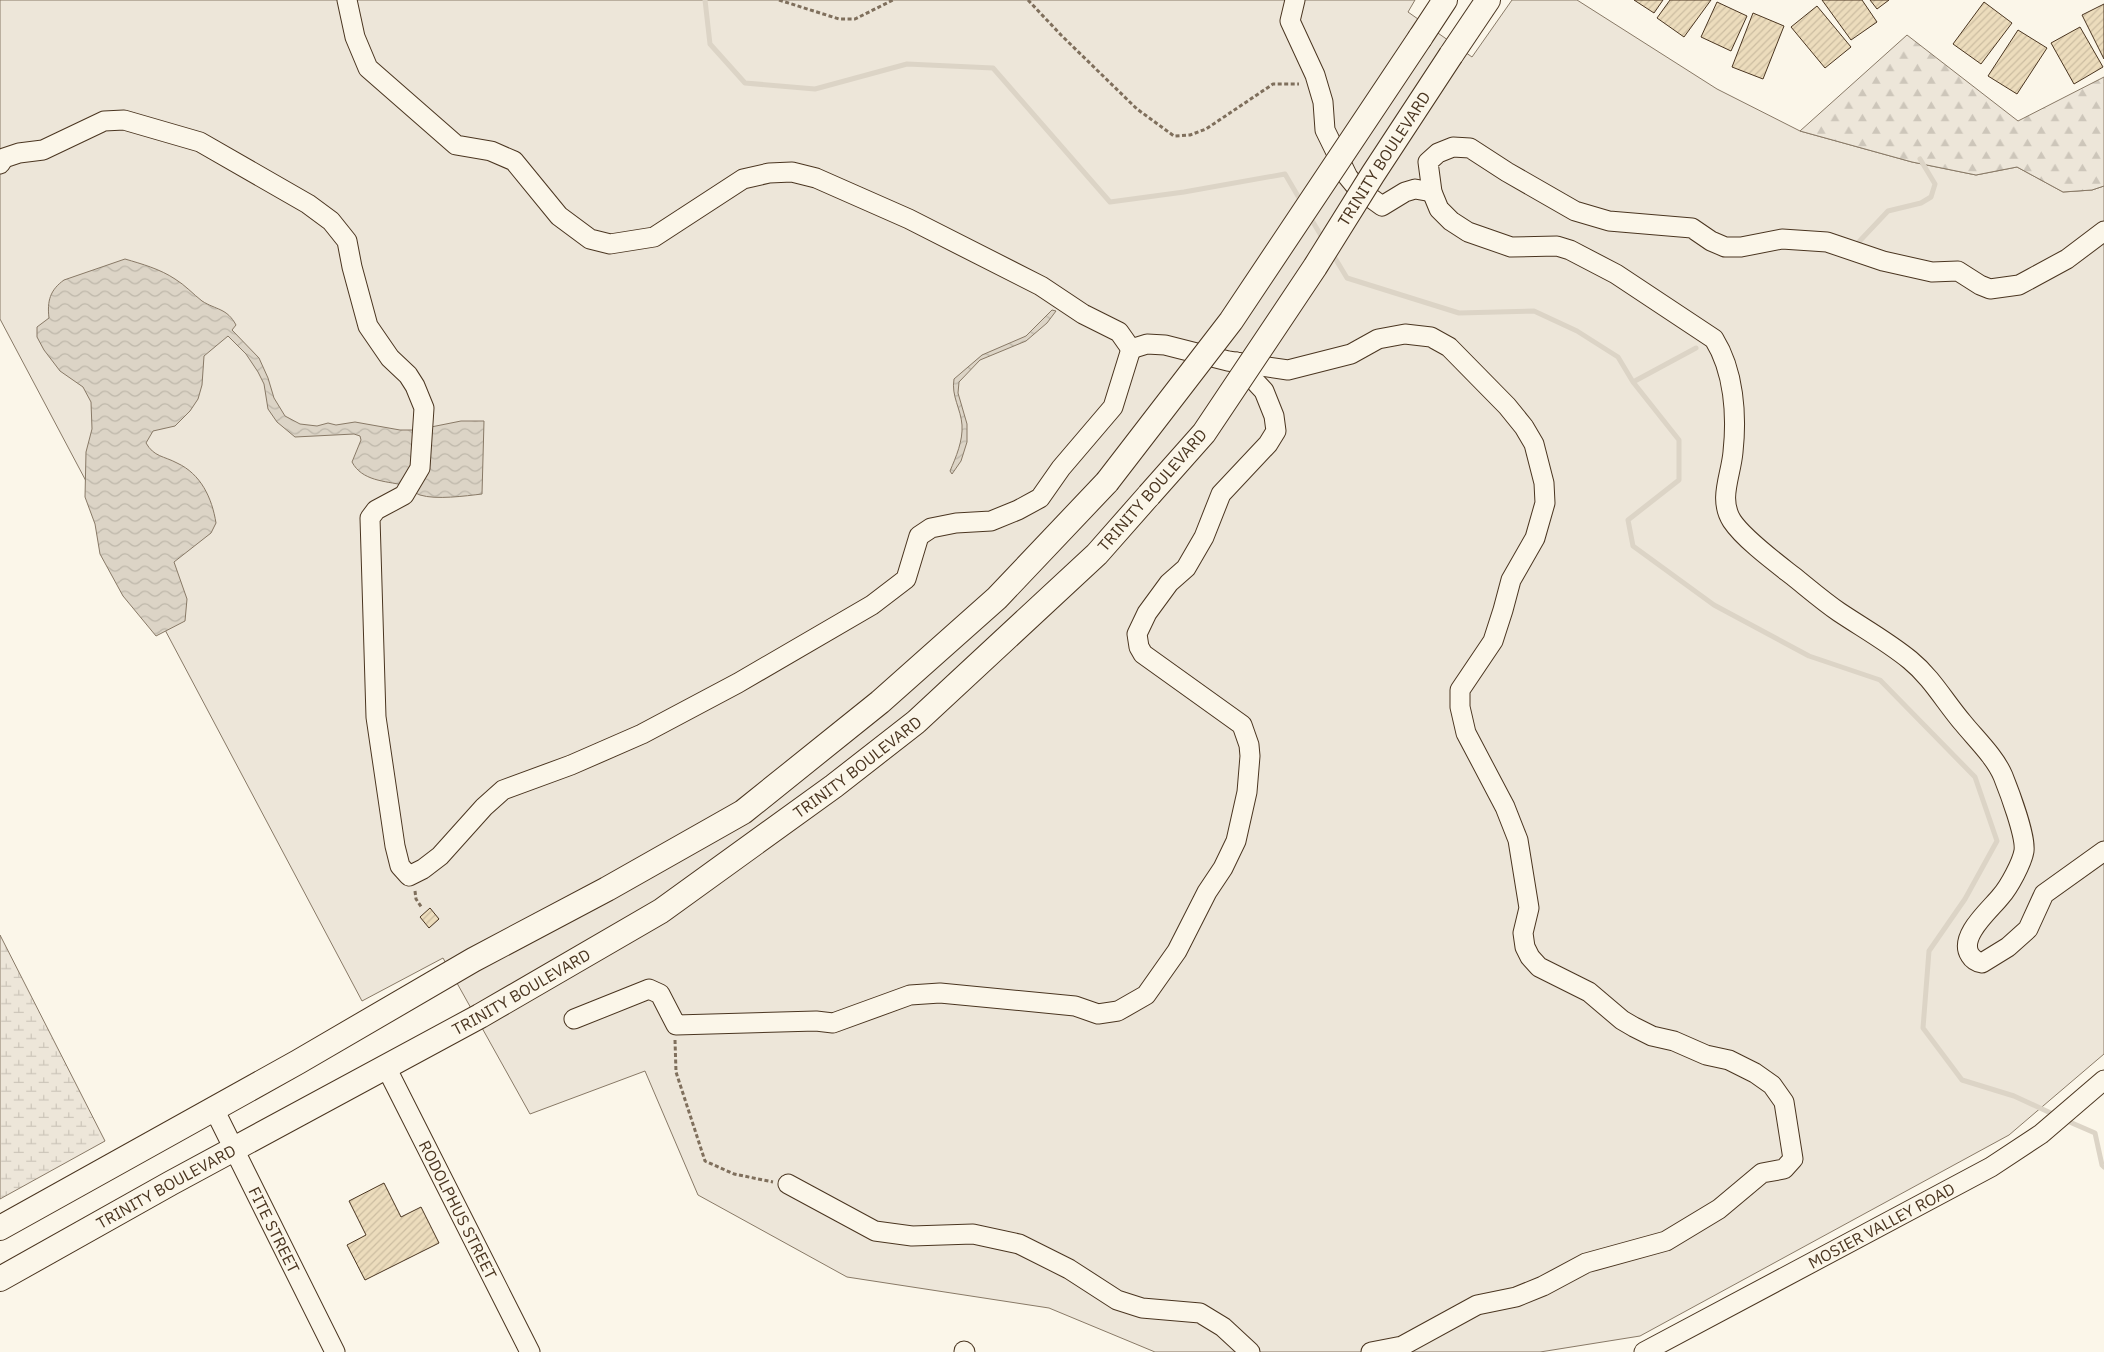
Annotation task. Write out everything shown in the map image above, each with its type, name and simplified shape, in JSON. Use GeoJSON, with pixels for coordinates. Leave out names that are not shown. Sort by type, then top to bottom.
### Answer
{"type":"FeatureCollection","features":[{"type":"Feature","properties":{"kind":"main road"},"geometry":{"type":"LineString","coordinates":[[0,1228],[214,1109],[473,960],[607,889],[743,812],[880,702],[997,598],[1107,482],[1231,321],[1444,0]]}},
{"type":"Feature","properties":{"kind":"main road","name":"TRINITY BOULEVARD"},"geometry":{"type":"LineString","coordinates":[[0,1279],[480,1016],[661,911],[834,786],[916,722],[1097,554],[1204,433],[1315,267],[1373,174],[1488,0]]}},
{"type":"Feature","properties":{"kind":"street"},"geometry":{"type":"LineString","coordinates":[[348,0],[355,37],[368,68],[438,132],[456,145],[491,151],[514,161],[559,216],[590,239],[610,244],[654,237],[743,179],[769,173],[792,172],[816,178],[909,219],[1041,286],[1083,314],[1119,332],[1131,349]]}},
{"type":"Feature","properties":{"kind":"street"},"geometry":{"type":"LineString","coordinates":[[1295,0],[1290,20],[1319,89],[1323,102],[1325,130],[1348,177],[1357,188],[1382,206],[1405,192],[1415,189],[1432,192]]}},
{"type":"Feature","properties":{"kind":"street"},"geometry":{"type":"LineString","coordinates":[[0,164],[4,158],[19,153],[43,150],[104,121],[124,120],[200,142],[237,162],[308,204],[331,222],[347,241],[368,326],[390,358],[408,375],[424,408],[420,468],[404,494],[376,510],[370,518],[376,717],[394,846],[400,866],[409,876],[423,869],[440,856],[484,807],[503,790],[571,765],[642,734],[738,683],[872,605],[906,579],[919,536],[931,528],[956,523],[991,521],[1018,510],[1040,498],[1061,468],[1113,407],[1131,349]]}},
{"type":"Feature","properties":{"kind":"street"},"geometry":{"type":"LineString","coordinates":[[2104,230],[2067,259],[2019,285],[1990,288],[1980,285],[1958,271],[1932,272],[1883,261],[1827,242],[1782,239],[1741,247],[1725,248],[1692,228],[1609,221],[1575,211],[1470,148],[1453,147],[1438,153],[1428,162],[1432,192],[1440,209],[1451,221],[1468,232],[1511,247],[1557,246],[1570,250],[1616,274],[1714,339],[1721,350],[1734,407],[1734,453],[1724,495],[1731,519],[1738,529],[1778,564],[1837,611],[1910,660],[1930,679],[1949,706],[2000,768],[2008,787],[2022,834],[2024,850],[2020,862],[2002,895],[1976,924],[1970,936],[1969,954],[1976,962],[1982,963],[2008,947],[2028,929],[2044,894],[2104,851]]}},
{"type":"Feature","properties":{"kind":"street"},"geometry":{"type":"LineString","coordinates":[[1131,349],[1147,344],[1165,345],[1237,362],[1288,370],[1351,354],[1378,339],[1405,334],[1430,337],[1449,347],[1507,406],[1524,427],[1534,444],[1544,483],[1545,503],[1534,538],[1510,580],[1504,610],[1492,641],[1460,690],[1460,707],[1466,733],[1505,807],[1518,840],[1529,908],[1523,933],[1525,947],[1530,957],[1539,967],[1589,992],[1622,1020],[1652,1036],[1674,1041],[1706,1055],[1729,1060],[1755,1073],[1772,1085],[1784,1102],[1794,1159],[1784,1168],[1762,1173],[1719,1209],[1666,1241],[1586,1263],[1534,1290],[1476,1305],[1402,1346],[1371,1352]]}},
{"type":"Feature","properties":{"kind":"street"},"geometry":{"type":"LineString","coordinates":[[574,1019],[648,988],[660,994],[676,1026],[816,1021],[833,1023],[910,994],[940,992],[1075,1006],[1098,1014],[1118,1011],[1146,995],[1177,951],[1207,892],[1228,859],[1236,841],[1247,792],[1250,756],[1249,745],[1242,724],[1142,654],[1138,646],[1136,634],[1147,613],[1168,583],[1186,568],[1204,537],[1221,494],[1268,444],[1276,431],[1274,416],[1264,391],[1237,362]]}},
{"type":"Feature","properties":{"kind":"street","name":"RODOLPHUS STREET"},"geometry":{"type":"LineString","coordinates":[[386,1067],[530,1352]]}},
{"type":"Feature","properties":{"kind":"street","name":"MOSIER VALLEY ROAD"},"geometry":{"type":"LineString","coordinates":[[1644,1352],[1991,1167],[2048,1128],[2099,1084]]}},
{"type":"Feature","properties":{"kind":"street","name":"FITE STREET"},"geometry":{"type":"LineString","coordinates":[[214,1109],[335,1352]]}},
{"type":"Feature","properties":{"kind":"street"},"geometry":{"type":"LineString","coordinates":[[788,1184],[875,1231],[912,1236],[973,1234],[1019,1244],[1069,1269],[1117,1300],[1142,1308],[1200,1313],[1223,1327],[1250,1352]]}},
{"type":"Feature","properties":{"kind":"path"},"geometry":{"type":"LineString","coordinates":[[779,0],[839,19],[855,19],[894,0]]}},
{"type":"Feature","properties":{"kind":"path"},"geometry":{"type":"LineString","coordinates":[[1028,0],[1061,35],[1137,108],[1174,136],[1206,129],[1273,84],[1299,84],[1319,89]]}},
{"type":"Feature","properties":{"kind":"path"},"geometry":{"type":"LineString","coordinates":[[676,1026],[674,1051],[676,1072],[706,1161],[734,1174],[788,1184]]}},
{"type":"Feature","properties":{"kind":"green space"},"geometry":{"type":"Polygon","coordinates":[[[0,0],[1415,0],[1408,12],[1472,57],[1512,0],[1577,0],[1717,89],[1800,131],[1912,162],[1976,175],[2017,167],[2063,192],[2092,190],[2104,186],[2104,1054],[2009,1135],[1640,1336],[1540,1352],[1155,1352],[1049,1308],[847,1277],[698,1195],[645,1071],[530,1114],[443,958],[362,1001],[0,319],[0,0]]]}},
{"type":"Feature","properties":{"kind":"green space"},"geometry":{"type":"Polygon","coordinates":[[[1907,35],[2018,121],[2104,77],[2104,186],[2092,190],[2063,192],[2017,167],[1976,175],[1912,162],[1800,131],[1907,35]]]}},
{"type":"Feature","properties":{"kind":"green space"},"geometry":{"type":"Polygon","coordinates":[[[0,935],[105,1141],[0,1199],[0,935]]]}},
{"type":"Feature","properties":{"kind":"water"},"geometry":{"type":"Polygon","coordinates":[[[125,259],[169,275],[202,301],[229,315],[236,325],[232,330],[259,358],[274,398],[285,416],[300,424],[317,426],[328,423],[336,425],[355,422],[400,430],[416,430],[461,421],[484,421],[482,494],[451,497],[427,496],[418,494],[405,486],[368,477],[356,468],[352,462],[361,440],[360,436],[354,434],[295,437],[277,422],[268,409],[264,384],[258,372],[246,354],[228,336],[204,356],[202,385],[198,399],[190,411],[175,426],[153,431],[146,443],[156,454],[193,473],[208,496],[216,523],[211,533],[174,562],[187,599],[185,621],[156,636],[123,596],[100,554],[95,524],[85,497],[86,452],[92,429],[91,402],[83,387],[60,371],[37,337],[37,327],[49,318],[50,296],[59,284],[64,280],[125,259]]]}},
{"type":"Feature","properties":{"kind":"water"},"geometry":{"type":"Polygon","coordinates":[[[1052,310],[1056,311],[1047,323],[1026,341],[980,360],[959,382],[958,393],[967,424],[967,442],[961,461],[952,474],[950,471],[959,449],[962,431],[953,385],[954,379],[982,355],[1026,336],[1052,310]]]}},
{"type":"Feature","properties":{"kind":"building"},"geometry":{"type":"Polygon","coordinates":[[[1634,0],[1663,0],[1654,13],[1634,0]]]}},
{"type":"Feature","properties":{"kind":"building"},"geometry":{"type":"Polygon","coordinates":[[[1670,0],[1711,0],[1684,37],[1657,18],[1670,0]]]}},
{"type":"Feature","properties":{"kind":"building"},"geometry":{"type":"Polygon","coordinates":[[[1822,0],[1862,0],[1877,22],[1851,40],[1822,0]]]}},
{"type":"Feature","properties":{"kind":"building"},"geometry":{"type":"Polygon","coordinates":[[[1870,0],[1889,0],[1877,9],[1870,0]]]}},
{"type":"Feature","properties":{"kind":"building"},"geometry":{"type":"Polygon","coordinates":[[[1717,2],[1747,16],[1731,51],[1701,37],[1717,2]]]}},
{"type":"Feature","properties":{"kind":"building"},"geometry":{"type":"Polygon","coordinates":[[[1984,2],[2012,23],[1981,64],[1953,44],[1984,2]]]}},
{"type":"Feature","properties":{"kind":"building"},"geometry":{"type":"Polygon","coordinates":[[[2104,4],[2104,59],[2082,15],[2104,4]]]}},
{"type":"Feature","properties":{"kind":"building"},"geometry":{"type":"Polygon","coordinates":[[[1817,6],[1851,47],[1825,68],[1791,27],[1817,6]]]}},
{"type":"Feature","properties":{"kind":"building"},"geometry":{"type":"Polygon","coordinates":[[[1753,13],[1784,26],[1763,79],[1732,67],[1753,13]]]}},
{"type":"Feature","properties":{"kind":"building"},"geometry":{"type":"Polygon","coordinates":[[[2080,27],[2103,67],[2074,84],[2051,43],[2080,27]]]}},
{"type":"Feature","properties":{"kind":"building"},"geometry":{"type":"Polygon","coordinates":[[[2018,30],[2047,48],[2017,94],[1988,76],[2018,30]]]}},
{"type":"Feature","properties":{"kind":"building"},"geometry":{"type":"Polygon","coordinates":[[[430,908],[439,919],[429,928],[420,917],[430,908]]]}},
{"type":"Feature","properties":{"kind":"building"},"geometry":{"type":"Polygon","coordinates":[[[384,1183],[401,1217],[421,1207],[439,1243],[365,1280],[347,1245],[366,1235],[349,1201],[384,1183]]]}},
{"type":"Feature","properties":{"kind":"waterway"},"geometry":{"type":"LineString","coordinates":[[705,0],[710,44],[745,83],[815,89],[907,64],[993,68],[1110,202],[1184,192],[1285,174],[1302,203]]}},
{"type":"Feature","properties":{"kind":"waterway"},"geometry":{"type":"LineString","coordinates":[[1854,247],[1888,211],[1921,203],[1931,197],[1935,184],[1920,159]]}},
{"type":"Feature","properties":{"kind":"waterway"},"geometry":{"type":"LineString","coordinates":[[1310,217],[1323,239]]}},
{"type":"Feature","properties":{"kind":"waterway"},"geometry":{"type":"LineString","coordinates":[[1332,253],[1347,278],[1459,313],[1534,311],[1577,331],[1618,357],[1633,382],[1679,440],[1679,480],[1628,520],[1633,546],[1714,605],[1809,656],[1880,680],[1975,777],[1997,841],[1965,899],[1929,951],[1923,1028],[1962,1080],[2014,1096],[2055,1115]]}},
{"type":"Feature","properties":{"kind":"waterway"},"geometry":{"type":"LineString","coordinates":[[1633,382],[1696,348]]}},
{"type":"Feature","properties":{"kind":"waterway"},"geometry":{"type":"LineString","coordinates":[[2065,1120],[2095,1133],[2104,1167]]}}]}
